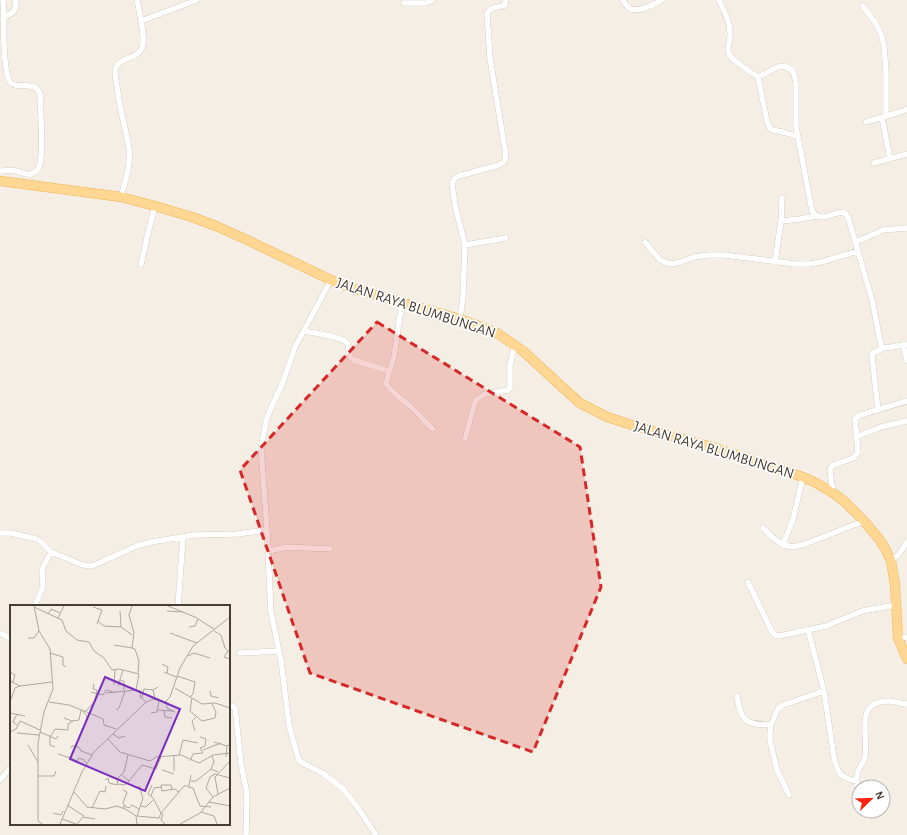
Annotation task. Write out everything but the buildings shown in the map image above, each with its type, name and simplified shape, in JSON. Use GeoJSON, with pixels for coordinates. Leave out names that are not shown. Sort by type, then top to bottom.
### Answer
{"type":"FeatureCollection","features":[{"type":"Feature","properties":{"kind":"main road","name":"JALAN RAYA BLUMBUNGAN"},"geometry":{"type":"LineString","coordinates":[[0,181],[121,197],[192,217],[216,226],[331,280],[360,291],[460,319],[497,333],[523,351],[580,403],[607,417],[709,446],[803,477],[818,484],[834,493],[864,521],[879,539],[892,561],[896,604],[907,659]]}},
{"type":"Feature","properties":{"kind":"street"},"geometry":{"type":"LineString","coordinates":[[0,171],[8,170],[17,171],[23,174],[30,174],[38,169],[41,161],[40,94],[36,87],[18,85],[10,82],[4,45],[3,0]]}},
{"type":"Feature","properties":{"kind":"street"},"geometry":{"type":"LineString","coordinates":[[4,17],[14,11],[16,7],[16,0]]}},
{"type":"Feature","properties":{"kind":"street"},"geometry":{"type":"LineString","coordinates":[[121,197],[128,170],[129,151],[120,110],[115,72],[116,67],[119,64],[137,54],[142,49],[143,42],[141,21],[137,0]]}},
{"type":"Feature","properties":{"kind":"street"},"geometry":{"type":"LineString","coordinates":[[141,21],[197,0]]}},
{"type":"Feature","properties":{"kind":"street"},"geometry":{"type":"LineString","coordinates":[[404,4],[426,3],[432,0]]}},
{"type":"Feature","properties":{"kind":"street"},"geometry":{"type":"LineString","coordinates":[[460,319],[463,297],[465,246],[455,205],[452,184],[454,179],[459,176],[499,165],[504,162],[506,156],[490,58],[486,14],[488,10],[505,5],[506,0]]}},
{"type":"Feature","properties":{"kind":"street"},"geometry":{"type":"LineString","coordinates":[[623,0],[627,7],[636,10],[662,0]]}},
{"type":"Feature","properties":{"kind":"street"},"geometry":{"type":"LineString","coordinates":[[720,0],[729,26],[729,55],[758,77],[767,121],[770,128],[798,137]]}},
{"type":"Feature","properties":{"kind":"street"},"geometry":{"type":"LineString","coordinates":[[863,6],[875,22],[881,34],[884,46],[886,71],[884,116],[890,159]]}},
{"type":"Feature","properties":{"kind":"street"},"geometry":{"type":"LineString","coordinates":[[758,77],[778,67],[785,66],[792,70],[794,74],[796,83],[796,127],[812,211],[816,216]]}},
{"type":"Feature","properties":{"kind":"street"},"geometry":{"type":"LineString","coordinates":[[866,122],[907,109]]}},
{"type":"Feature","properties":{"kind":"street"},"geometry":{"type":"LineString","coordinates":[[874,163],[907,154]]}},
{"type":"Feature","properties":{"kind":"street"},"geometry":{"type":"LineString","coordinates":[[775,262],[781,221],[782,198]]}},
{"type":"Feature","properties":{"kind":"street"},"geometry":{"type":"LineString","coordinates":[[141,265],[146,237],[155,206]]}},
{"type":"Feature","properties":{"kind":"street"},"geometry":{"type":"LineString","coordinates":[[781,221],[816,216],[821,217],[844,212],[848,217],[856,242],[883,348]]}},
{"type":"Feature","properties":{"kind":"street"},"geometry":{"type":"LineString","coordinates":[[856,242],[882,230],[907,228]]}},
{"type":"Feature","properties":{"kind":"street"},"geometry":{"type":"LineString","coordinates":[[465,246],[506,238]]}},
{"type":"Feature","properties":{"kind":"street"},"geometry":{"type":"LineString","coordinates":[[645,242],[660,260],[670,264],[694,257],[724,255],[775,262],[809,264],[858,251]]}},
{"type":"Feature","properties":{"kind":"street"},"geometry":{"type":"LineString","coordinates":[[331,280],[295,347],[283,382],[266,421],[261,448],[271,612],[279,651],[289,725],[298,758],[301,762],[324,774],[343,789],[376,835]]}},
{"type":"Feature","properties":{"kind":"street"},"geometry":{"type":"LineString","coordinates":[[402,302],[394,356],[386,383],[388,388],[410,406],[433,429]]}},
{"type":"Feature","properties":{"kind":"street"},"geometry":{"type":"LineString","coordinates":[[304,331],[338,337],[347,343],[349,356],[353,360],[389,371]]}},
{"type":"Feature","properties":{"kind":"street"},"geometry":{"type":"LineString","coordinates":[[878,410],[872,356],[873,353],[883,348],[905,345],[907,361]]}},
{"type":"Feature","properties":{"kind":"street"},"geometry":{"type":"LineString","coordinates":[[465,439],[477,399],[485,394],[504,392],[510,388],[510,365],[515,346]]}},
{"type":"Feature","properties":{"kind":"street"},"geometry":{"type":"LineString","coordinates":[[834,493],[830,470],[831,467],[853,458],[858,452],[855,419],[857,416],[907,401]]}},
{"type":"Feature","properties":{"kind":"street"},"geometry":{"type":"LineString","coordinates":[[856,437],[881,427],[907,421]]}},
{"type":"Feature","properties":{"kind":"street"},"geometry":{"type":"LineString","coordinates":[[783,545],[793,519],[803,477]]}},
{"type":"Feature","properties":{"kind":"street"},"geometry":{"type":"LineString","coordinates":[[763,528],[783,545],[793,547],[805,544],[864,521]]}},
{"type":"Feature","properties":{"kind":"street"},"geometry":{"type":"LineString","coordinates":[[0,533],[11,533],[36,539],[51,552],[83,565],[92,566],[151,542],[194,535],[238,534],[267,530]]}},
{"type":"Feature","properties":{"kind":"street"},"geometry":{"type":"LineString","coordinates":[[178,605],[182,537]]}},
{"type":"Feature","properties":{"kind":"street"},"geometry":{"type":"LineString","coordinates":[[892,561],[907,542]]}},
{"type":"Feature","properties":{"kind":"street"},"geometry":{"type":"LineString","coordinates":[[268,551],[287,547],[330,548]]}},
{"type":"Feature","properties":{"kind":"street"},"geometry":{"type":"LineString","coordinates":[[35,605],[43,586],[42,567],[51,552]]}},
{"type":"Feature","properties":{"kind":"street"},"geometry":{"type":"LineString","coordinates":[[748,582],[768,626],[775,635],[779,636],[826,626],[862,611],[896,604]]}},
{"type":"Feature","properties":{"kind":"street"},"geometry":{"type":"LineString","coordinates":[[808,630],[824,691],[836,766],[842,776],[851,780]]}},
{"type":"Feature","properties":{"kind":"street"},"geometry":{"type":"LineString","coordinates":[[0,633],[10,638]]}},
{"type":"Feature","properties":{"kind":"street"},"geometry":{"type":"LineString","coordinates":[[240,653],[279,651]]}},
{"type":"Feature","properties":{"kind":"street"},"geometry":{"type":"LineString","coordinates":[[789,795],[777,770],[773,755],[770,741],[771,726],[778,709],[783,705],[824,691]]}},
{"type":"Feature","properties":{"kind":"street"},"geometry":{"type":"LineString","coordinates":[[737,696],[741,715],[746,721],[759,725],[771,726]]}},
{"type":"Feature","properties":{"kind":"street"},"geometry":{"type":"LineString","coordinates":[[857,779],[858,771],[865,758],[864,721],[870,708],[876,704],[889,701],[907,704]]}},
{"type":"Feature","properties":{"kind":"street"},"geometry":{"type":"LineString","coordinates":[[230,705],[235,708],[241,763],[246,789],[246,835]]}},
{"type":"Feature","properties":{"kind":"street"},"geometry":{"type":"LineString","coordinates":[[0,780],[10,769]]}},
{"type":"Feature","properties":{"kind":"highlighted area"},"geometry":{"type":"Polygon","coordinates":[[[377,322],[580,447],[601,587],[533,752],[310,673],[240,470],[377,322]]]}}]}
